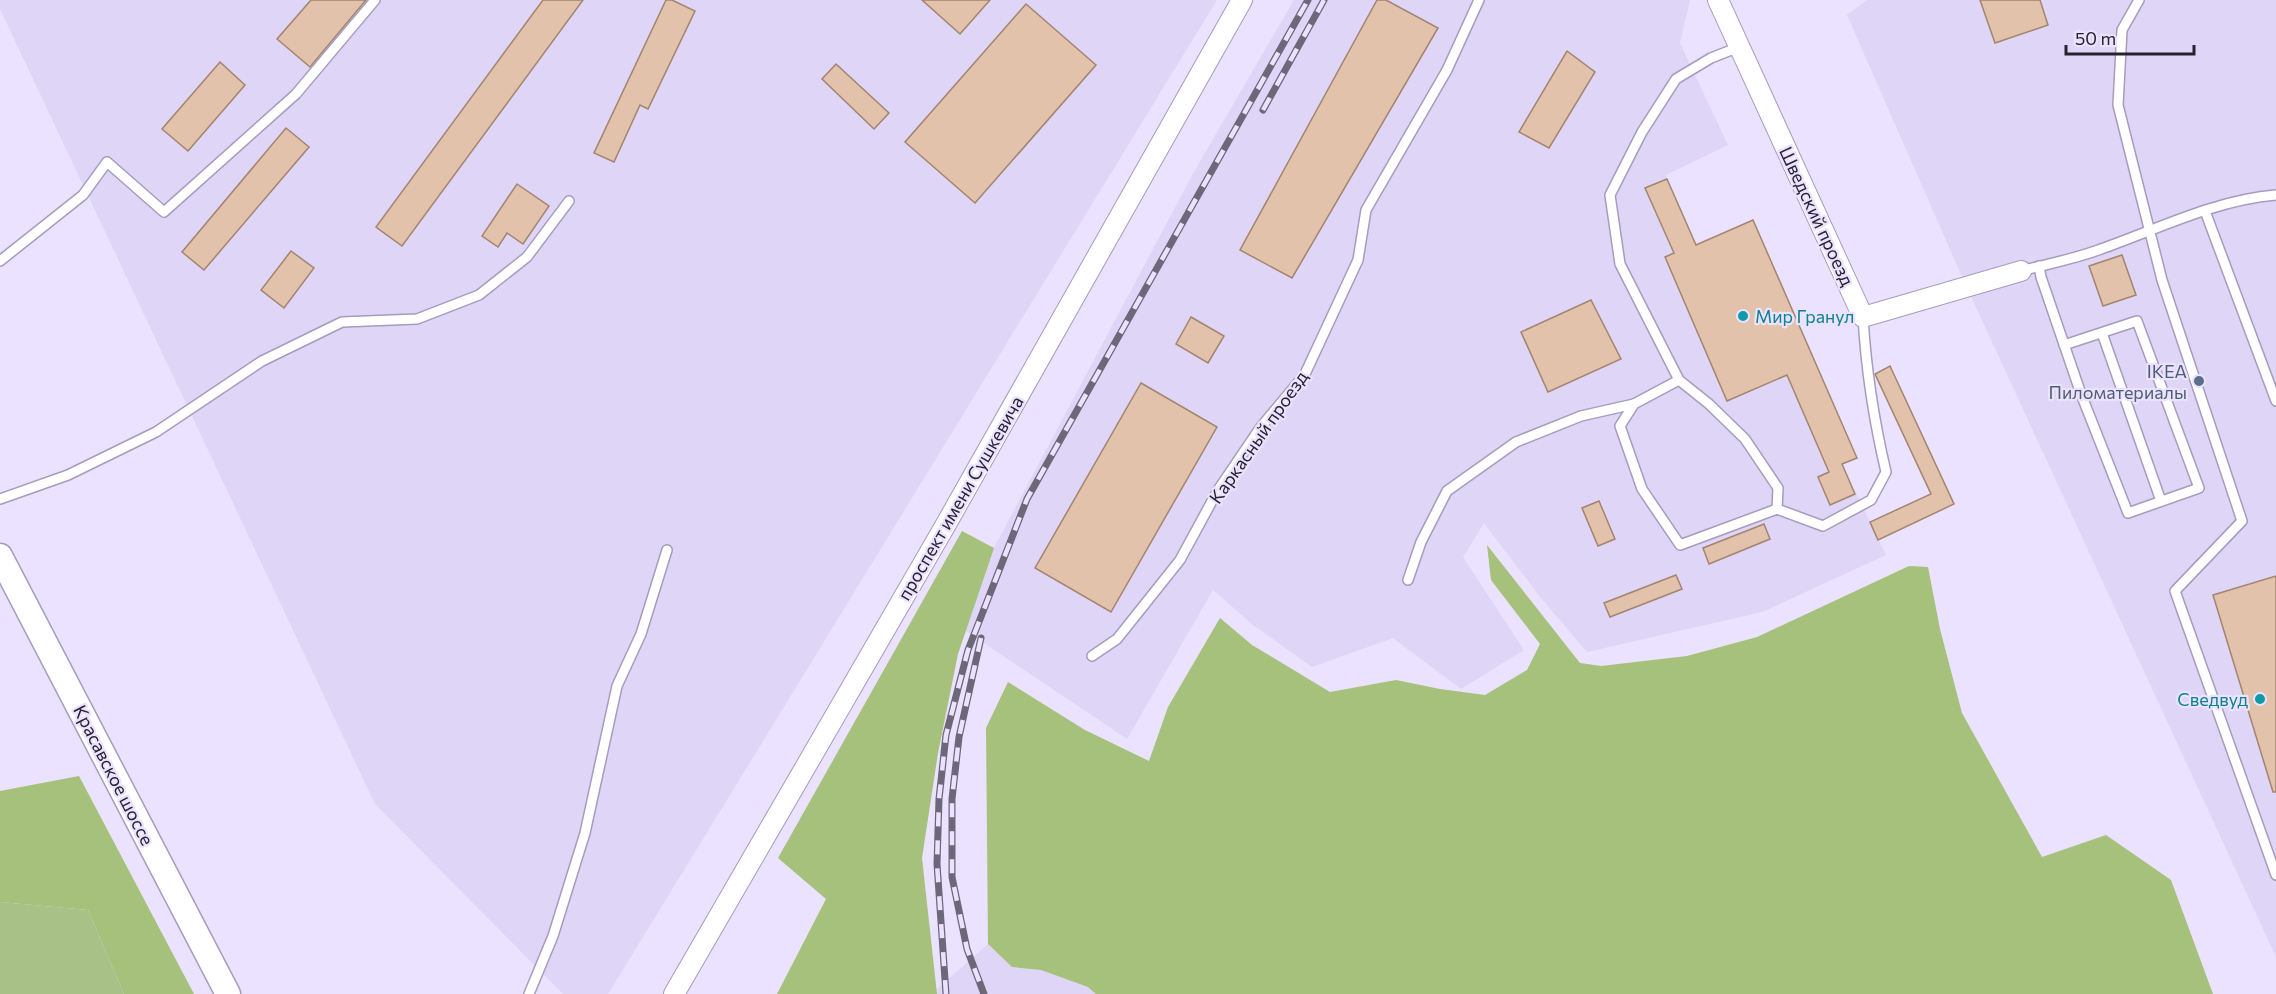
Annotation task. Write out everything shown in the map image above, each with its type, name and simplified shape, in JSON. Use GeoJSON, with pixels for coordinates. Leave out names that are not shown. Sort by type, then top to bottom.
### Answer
{"type":"FeatureCollection","features":[{"type":"Feature","properties":{"kind":"street","name":"проспект имени Сушкевича"},"geometry":{"type":"LineString","coordinates":[[674,994],[945,526],[1242,0]]}},
{"type":"Feature","properties":{"kind":"street","name":"Шведский проезд"},"geometry":{"type":"LineString","coordinates":[[1718,0],[1863,317]]}},
{"type":"Feature","properties":{"kind":"street"},"geometry":{"type":"LineString","coordinates":[[1863,317],[2030,269]]}},
{"type":"Feature","properties":{"kind":"street","name":"Красавское шоссе"},"geometry":{"type":"LineString","coordinates":[[0,555],[228,994]]}},
{"type":"Feature","properties":{"kind":"lane"},"geometry":{"type":"LineString","coordinates":[[0,261],[83,195],[107,162],[165,212],[296,94],[375,0]]}},
{"type":"Feature","properties":{"kind":"lane","name":"Каркасный проезд"},"geometry":{"type":"LineString","coordinates":[[1092,656],[1117,639],[1180,560],[1218,490],[1260,428],[1305,374],[1358,260],[1366,210],[1447,70],[1479,0]]}},
{"type":"Feature","properties":{"kind":"lane"},"geometry":{"type":"LineString","coordinates":[[2139,0],[2122,30],[2118,105],[2162,280],[2242,521],[2175,591],[2276,876]]}},
{"type":"Feature","properties":{"kind":"lane"},"geometry":{"type":"LineString","coordinates":[[1739,47],[1711,58],[1676,79],[1642,132],[1610,195],[1620,264],[1679,380],[1710,404],[1744,439],[1778,488],[1777,509]]}},
{"type":"Feature","properties":{"kind":"lane"},"geometry":{"type":"LineString","coordinates":[[2030,269],[2099,250],[2205,211],[2255,196],[2276,195]]}},
{"type":"Feature","properties":{"kind":"lane"},"geometry":{"type":"LineString","coordinates":[[0,499],[68,475],[156,432],[262,362],[342,322],[417,320],[479,295],[527,256],[569,201]]}},
{"type":"Feature","properties":{"kind":"lane"},"geometry":{"type":"LineString","coordinates":[[2205,211],[2276,401]]}},
{"type":"Feature","properties":{"kind":"lane"},"geometry":{"type":"LineString","coordinates":[[2030,269],[2041,277],[2064,345],[2081,394],[2128,513],[2199,488],[2137,321],[2064,345]]}},
{"type":"Feature","properties":{"kind":"lane"},"geometry":{"type":"LineString","coordinates":[[1634,404],[1620,426],[1642,489],[1680,545],[1777,509],[1823,526],[1871,500],[1886,472],[1877,433],[1866,361],[1863,317]]}},
{"type":"Feature","properties":{"kind":"lane"},"geometry":{"type":"LineString","coordinates":[[2102,333],[2161,501]]}},
{"type":"Feature","properties":{"kind":"lane"},"geometry":{"type":"LineString","coordinates":[[1408,580],[1421,542],[1447,491],[1516,442],[1581,416],[1634,404],[1679,380]]}},
{"type":"Feature","properties":{"kind":"lane"},"geometry":{"type":"LineString","coordinates":[[530,994],[553,936],[585,833],[617,686],[641,634],[666,550]]}},
{"type":"Feature","properties":{"kind":"shaded area"},"geometry":{"type":"Polygon","coordinates":[[[0,0],[1217,0],[608,994],[563,994],[375,804],[0,9],[0,0]]]}},
{"type":"Feature","properties":{"kind":"shaded area"},"geometry":{"type":"Polygon","coordinates":[[[1294,0],[1690,0],[1680,43],[1728,145],[1666,175],[1667,179],[1696,244],[1753,220],[1857,458],[1842,464],[1886,555],[1762,612],[1587,652],[1541,598],[1484,523],[1463,557],[1524,650],[1461,689],[1393,638],[1312,667],[1253,625],[1213,590],[1127,739],[954,623],[1195,170],[1294,0]]]}},
{"type":"Feature","properties":{"kind":"shaded area"},"geometry":{"type":"Polygon","coordinates":[[[1867,0],[2276,0],[2276,957],[1967,288],[1847,15],[1867,0]]]}},
{"type":"Feature","properties":{"kind":"shaded area"},"geometry":{"type":"Polygon","coordinates":[[[988,944],[1012,967],[1041,970],[1089,987],[1096,994],[937,994],[936,990],[988,944]]]}},
{"type":"Feature","properties":{"kind":"green space"},"geometry":{"type":"Polygon","coordinates":[[[962,531],[994,548],[958,654],[938,753],[922,858],[937,994],[777,994],[826,899],[778,858],[962,531]]]}},
{"type":"Feature","properties":{"kind":"green space"},"geometry":{"type":"Polygon","coordinates":[[[1487,545],[1580,663],[1601,666],[1687,656],[1757,637],[1909,566],[1928,567],[1940,629],[1962,713],[2042,857],[2106,835],[2171,880],[2213,994],[1096,994],[1088,987],[1041,970],[1012,967],[988,944],[986,728],[1008,682],[1085,730],[1149,761],[1168,707],[1220,618],[1252,645],[1330,692],[1396,680],[1485,695],[1527,670],[1540,644],[1491,580],[1487,545]]]}},
{"type":"Feature","properties":{"kind":"green space"},"geometry":{"type":"Polygon","coordinates":[[[79,776],[194,994],[124,994],[88,910],[0,902],[0,791],[79,776]]]}},
{"type":"Feature","properties":{"kind":"green space"},"geometry":{"type":"Polygon","coordinates":[[[0,902],[88,910],[124,994],[0,994],[0,902]]]}},
{"type":"Feature","properties":{"kind":"building"},"geometry":{"type":"Polygon","coordinates":[[[311,0],[366,0],[310,67],[277,39],[311,0]]]}},
{"type":"Feature","properties":{"kind":"building"},"geometry":{"type":"Polygon","coordinates":[[[543,0],[583,0],[402,246],[376,227],[543,0]]]}},
{"type":"Feature","properties":{"kind":"building"},"geometry":{"type":"Polygon","coordinates":[[[666,0],[672,0],[695,11],[648,109],[640,105],[614,162],[594,153],[666,0]]]}},
{"type":"Feature","properties":{"kind":"building"},"geometry":{"type":"Polygon","coordinates":[[[922,0],[990,0],[960,34],[922,0]]]}},
{"type":"Feature","properties":{"kind":"building"},"geometry":{"type":"Polygon","coordinates":[[[1377,0],[1386,0],[1438,28],[1292,278],[1240,250],[1377,0]]]}},
{"type":"Feature","properties":{"kind":"building"},"geometry":{"type":"Polygon","coordinates":[[[1980,0],[2040,0],[2048,25],[1995,43],[1980,0]]]}},
{"type":"Feature","properties":{"kind":"building"},"geometry":{"type":"Polygon","coordinates":[[[1026,4],[1096,65],[975,203],[905,142],[1026,4]]]}},
{"type":"Feature","properties":{"kind":"building"},"geometry":{"type":"Polygon","coordinates":[[[1567,51],[1595,72],[1549,148],[1519,132],[1567,51]]]}},
{"type":"Feature","properties":{"kind":"building"},"geometry":{"type":"Polygon","coordinates":[[[220,62],[245,85],[188,151],[162,129],[220,62]]]}},
{"type":"Feature","properties":{"kind":"building"},"geometry":{"type":"Polygon","coordinates":[[[836,64],[889,113],[874,129],[822,79],[836,64]]]}},
{"type":"Feature","properties":{"kind":"building"},"geometry":{"type":"Polygon","coordinates":[[[286,128],[309,147],[204,270],[182,252],[286,128]]]}},
{"type":"Feature","properties":{"kind":"building","name":"Мир Гранул"},"geometry":{"type":"Polygon","coordinates":[[[1667,179],[1696,245],[1753,220],[1857,458],[1842,464],[1855,494],[1830,505],[1818,477],[1829,472],[1787,375],[1727,401],[1665,257],[1674,253],[1645,188],[1667,179]]]}},
{"type":"Feature","properties":{"kind":"building"},"geometry":{"type":"Polygon","coordinates":[[[517,184],[549,206],[523,244],[507,233],[498,247],[482,236],[517,184]]]}},
{"type":"Feature","properties":{"kind":"building"},"geometry":{"type":"Polygon","coordinates":[[[291,251],[314,268],[284,308],[261,290],[291,251]]]}},
{"type":"Feature","properties":{"kind":"building"},"geometry":{"type":"Polygon","coordinates":[[[2122,255],[2136,295],[2103,306],[2089,266],[2122,255]]]}},
{"type":"Feature","properties":{"kind":"building"},"geometry":{"type":"Polygon","coordinates":[[[1591,300],[1621,359],[1548,392],[1521,332],[1591,300]]]}},
{"type":"Feature","properties":{"kind":"building"},"geometry":{"type":"Polygon","coordinates":[[[1191,317],[1224,336],[1208,363],[1176,344],[1191,317]]]}},
{"type":"Feature","properties":{"kind":"building"},"geometry":{"type":"Polygon","coordinates":[[[1890,366],[1954,504],[1878,540],[1870,522],[1931,494],[1875,374],[1890,366]]]}},
{"type":"Feature","properties":{"kind":"building"},"geometry":{"type":"Polygon","coordinates":[[[1141,383],[1217,427],[1111,612],[1035,568],[1141,383]]]}},
{"type":"Feature","properties":{"kind":"building"},"geometry":{"type":"Polygon","coordinates":[[[1599,501],[1615,539],[1598,546],[1582,508],[1599,501]]]}},
{"type":"Feature","properties":{"kind":"building"},"geometry":{"type":"Polygon","coordinates":[[[1764,524],[1770,539],[1709,564],[1703,548],[1764,524]]]}},
{"type":"Feature","properties":{"kind":"building"},"geometry":{"type":"Polygon","coordinates":[[[1676,575],[1682,589],[1610,617],[1604,603],[1676,575]]]}},
{"type":"Feature","properties":{"kind":"building","name":"Сведвуд"},"geometry":{"type":"Polygon","coordinates":[[[2276,576],[2276,792],[2273,792],[2213,595],[2276,576]]]}},
{"type":"Feature","properties":{"kind":"railway"},"geometry":{"type":"LineString","coordinates":[[946,994],[937,864],[939,799],[946,735],[968,650],[1027,499],[1308,0]]}},
{"type":"Feature","properties":{"kind":"railway"},"geometry":{"type":"LineString","coordinates":[[1263,110],[1324,0]]}},
{"type":"Feature","properties":{"kind":"railway"},"geometry":{"type":"LineString","coordinates":[[981,638],[959,737],[952,799],[952,877],[967,949],[984,994]]}},
{"type":"Feature","properties":{"kind":"place","name":"Мир Гранул"},"geometry":{"type":"Point","coordinates":[1743,316]}},
{"type":"Feature","properties":{"kind":"place","name":"IKEA Пиломатериалы"},"geometry":{"type":"Point","coordinates":[2199,381]}},
{"type":"Feature","properties":{"kind":"place","name":"Сведвуд"},"geometry":{"type":"Point","coordinates":[2260,699]}}]}
